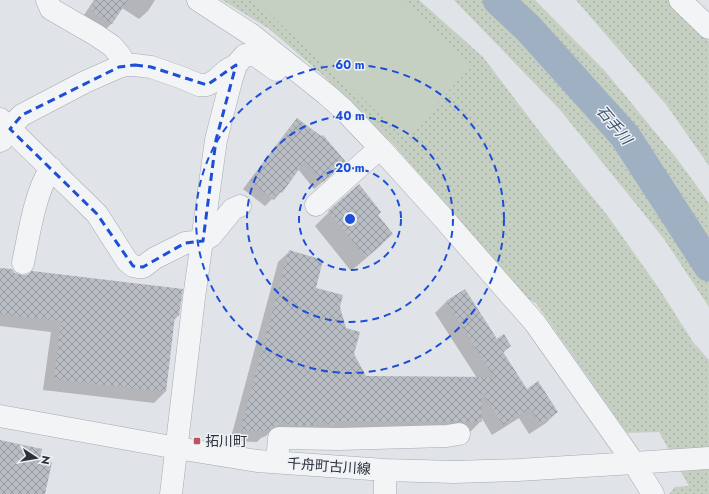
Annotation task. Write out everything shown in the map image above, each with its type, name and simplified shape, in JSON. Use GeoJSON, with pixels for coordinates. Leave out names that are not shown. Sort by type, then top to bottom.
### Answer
{"type":"FeatureCollection","features":[{"type":"Feature","properties":{"kind":"street"},"geometry":{"type":"LineString","coordinates":[[47,0],[51,9],[112,46],[126,65]]}},
{"type":"Feature","properties":{"kind":"street"},"geometry":{"type":"LineString","coordinates":[[198,0],[252,35],[326,94],[344,110],[380,148],[438,211],[535,322],[634,463],[653,494]]}},
{"type":"Feature","properties":{"kind":"street"},"geometry":{"type":"LineString","coordinates":[[680,0],[709,28]]}},
{"type":"Feature","properties":{"kind":"street"},"geometry":{"type":"LineString","coordinates":[[240,206],[233,209],[211,236],[203,241],[186,243],[155,258],[143,267],[138,268],[127,261],[98,214],[51,168],[3,129],[22,115],[85,82],[126,65],[151,67],[199,85],[207,85],[236,65],[245,55],[255,55],[311,95],[326,94]]}},
{"type":"Feature","properties":{"kind":"street"},"geometry":{"type":"LineString","coordinates":[[171,494],[194,298],[216,140],[236,65]]}},
{"type":"Feature","properties":{"kind":"street"},"geometry":{"type":"LineString","coordinates":[[316,205],[380,148]]}},
{"type":"Feature","properties":{"kind":"street"},"geometry":{"type":"LineString","coordinates":[[23,263],[41,188],[45,176],[51,168]]}},
{"type":"Feature","properties":{"kind":"street","name":"千舟町古川線"},"geometry":{"type":"LineString","coordinates":[[0,416],[256,461],[385,470],[454,472],[518,470],[709,458]]}},
{"type":"Feature","properties":{"kind":"street"},"geometry":{"type":"LineString","coordinates":[[278,462],[279,438],[339,439],[447,436],[459,434]]}},
{"type":"Feature","properties":{"kind":"street"},"geometry":{"type":"LineString","coordinates":[[385,470],[385,494]]}},
{"type":"Feature","properties":{"kind":"highlighted area"},"geometry":{"type":"Polygon","coordinates":[[[135,65],[151,67],[207,85],[236,65],[216,140],[203,241],[185,243],[143,267],[133,266],[97,214],[10,129],[22,115],[119,67],[135,65]]]}},
{"type":"Feature","properties":{"kind":"green space"},"geometry":{"type":"Polygon","coordinates":[[[222,0],[419,0],[483,57],[543,136],[607,215],[658,287],[693,342],[709,360],[709,494],[669,494],[675,487],[689,486],[659,432],[627,433],[536,303],[521,295],[459,219],[393,144],[325,77],[268,28],[222,0]]]}},
{"type":"Feature","properties":{"kind":"green space"},"geometry":{"type":"Polygon","coordinates":[[[254,0],[401,0],[472,65],[406,138],[254,0]]]}},
{"type":"Feature","properties":{"kind":"green space"},"geometry":{"type":"Polygon","coordinates":[[[454,0],[535,0],[605,71],[678,160],[709,203],[709,307],[664,239],[561,111],[454,0]]]}},
{"type":"Feature","properties":{"kind":"green space"},"geometry":{"type":"Polygon","coordinates":[[[576,0],[668,0],[709,41],[709,166],[668,107],[576,0]]]}},
{"type":"Feature","properties":{"kind":"building"},"geometry":{"type":"Polygon","coordinates":[[[96,0],[128,0],[112,24],[90,10],[96,0]]]}},
{"type":"Feature","properties":{"kind":"building"},"geometry":{"type":"Polygon","coordinates":[[[297,118],[321,136],[323,135],[346,162],[323,182],[305,161],[282,193],[279,191],[273,199],[250,181],[297,118]]]}},
{"type":"Feature","properties":{"kind":"building"},"geometry":{"type":"Polygon","coordinates":[[[359,184],[381,212],[378,215],[393,234],[366,257],[328,211],[359,184]]]}},
{"type":"Feature","properties":{"kind":"building"},"geometry":{"type":"Polygon","coordinates":[[[289,250],[323,260],[316,288],[343,295],[340,307],[346,328],[360,332],[354,354],[366,376],[494,377],[446,301],[465,289],[497,339],[504,334],[511,346],[503,352],[527,389],[538,381],[558,412],[540,424],[530,408],[503,425],[482,392],[482,422],[336,421],[334,426],[316,420],[315,426],[295,426],[279,421],[278,426],[273,427],[269,431],[240,431],[289,250]]]}},
{"type":"Feature","properties":{"kind":"building"},"geometry":{"type":"Polygon","coordinates":[[[0,268],[12,269],[15,273],[21,275],[27,275],[32,271],[183,289],[179,316],[175,316],[166,392],[54,379],[61,321],[0,314],[0,268]]]}},
{"type":"Feature","properties":{"kind":"building"},"geometry":{"type":"Polygon","coordinates":[[[0,440],[42,449],[40,459],[52,462],[45,494],[0,494],[0,440]]]}},
{"type":"Feature","properties":{"kind":"waterway","name":"石手川"},"geometry":{"type":"LineString","coordinates":[[498,0],[528,28],[625,136],[709,266]]}},
{"type":"Feature","properties":{"kind":"place","name":"拓川町"},"geometry":{"type":"Point","coordinates":[197,441]}}]}
